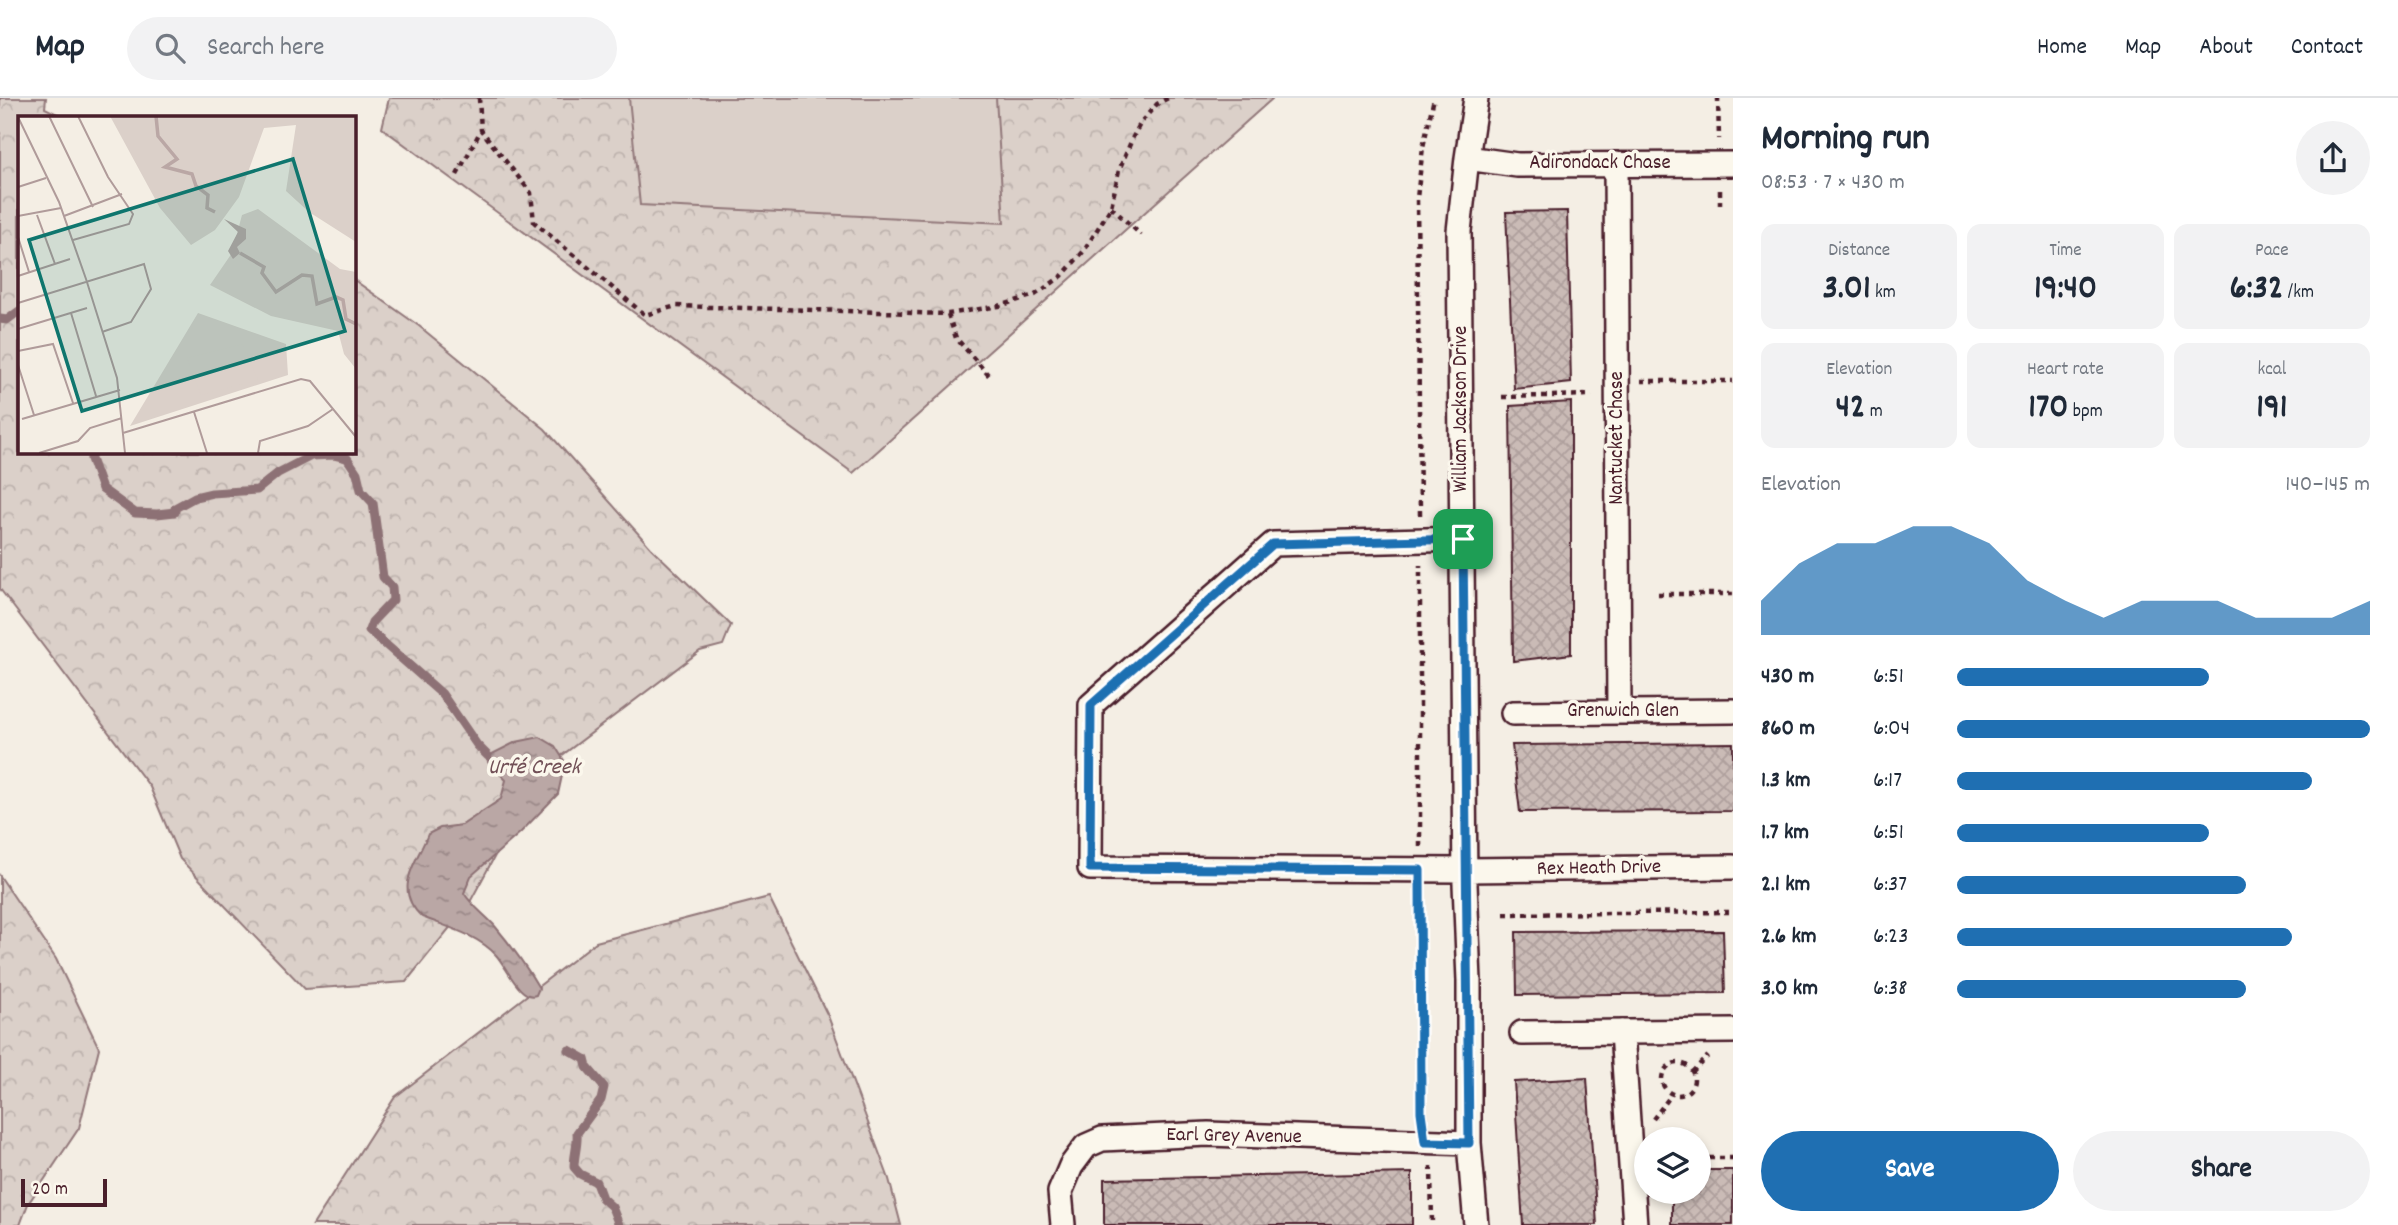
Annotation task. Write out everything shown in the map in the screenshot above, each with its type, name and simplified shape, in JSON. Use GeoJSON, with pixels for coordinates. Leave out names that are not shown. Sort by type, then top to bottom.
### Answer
{"type":"FeatureCollection","features":[{"type":"Feature","properties":{"kind":"street","name":"William Jackson Drive"},"geometry":{"type":"LineString","coordinates":[[1476,98],[1466,158],[1459,231],[1469,1143],[1476,1225]]}},
{"type":"Feature","properties":{"kind":"street","name":"Adirondack Chase"},"geometry":{"type":"LineString","coordinates":[[1466,158],[1517,165],[1724,164]]}},
{"type":"Feature","properties":{"kind":"street","name":"Nantucket Chase"},"geometry":{"type":"LineString","coordinates":[[1616,164],[1619,712]]}},
{"type":"Feature","properties":{"kind":"street"},"geometry":{"type":"LineString","coordinates":[[1420,540],[1463,539]]}},
{"type":"Feature","properties":{"kind":"street","name":"Rex Heath Drive"},"geometry":{"type":"LineString","coordinates":[[1420,540],[1273,544],[1091,705],[1090,868],[1465,870],[1733,867]]}},
{"type":"Feature","properties":{"kind":"street","name":"Grenwich Glen"},"geometry":{"type":"LineString","coordinates":[[1513,713],[1733,711]]}},
{"type":"Feature","properties":{"kind":"street"},"geometry":{"type":"LineString","coordinates":[[1521,1033],[1733,1031]]}},
{"type":"Feature","properties":{"kind":"street"},"geometry":{"type":"LineString","coordinates":[[1622,1032],[1635,1225]]}},
{"type":"Feature","properties":{"kind":"street","name":"Earl Grey Avenue"},"geometry":{"type":"LineString","coordinates":[[1063,1225],[1060,1192],[1071,1166],[1086,1146],[1102,1139],[1208,1134],[1469,1143]]}},
{"type":"Feature","properties":{"kind":"path"},"geometry":{"type":"LineString","coordinates":[[457,175],[481,130],[479,98]]}},
{"type":"Feature","properties":{"kind":"path"},"geometry":{"type":"LineString","coordinates":[[481,130],[531,194],[534,222],[645,315],[676,306],[948,314],[999,306],[1035,295],[1062,276],[1084,251],[1111,206],[1119,170],[1141,122],[1157,104],[1168,98]]}},
{"type":"Feature","properties":{"kind":"path"},"geometry":{"type":"LineString","coordinates":[[1432,1225],[1432,1167],[1421,1112],[1417,198],[1423,147],[1434,98]]}},
{"type":"Feature","properties":{"kind":"path"},"geometry":{"type":"LineString","coordinates":[[1718,98],[1724,164],[1720,205]]}},
{"type":"Feature","properties":{"kind":"path"},"geometry":{"type":"LineString","coordinates":[[1111,206],[1141,235]]}},
{"type":"Feature","properties":{"kind":"path"},"geometry":{"type":"LineString","coordinates":[[948,314],[956,338],[991,378]]}},
{"type":"Feature","properties":{"kind":"path"},"geometry":{"type":"LineString","coordinates":[[1633,381],[1733,381]]}},
{"type":"Feature","properties":{"kind":"path"},"geometry":{"type":"LineString","coordinates":[[1502,397],[1600,395]]}},
{"type":"Feature","properties":{"kind":"path"},"geometry":{"type":"LineString","coordinates":[[1658,594],[1733,594]]}},
{"type":"Feature","properties":{"kind":"path"},"geometry":{"type":"LineString","coordinates":[[1504,914],[1733,912]]}},
{"type":"Feature","properties":{"kind":"path"},"geometry":{"type":"LineString","coordinates":[[1692,1072],[1714,1051]]}},
{"type":"Feature","properties":{"kind":"path"},"geometry":{"type":"LineString","coordinates":[[1653,1073],[1663,1073],[1675,1063],[1685,1065],[1692,1072],[1694,1081],[1690,1090],[1681,1095],[1672,1094],[1662,1083],[1663,1073]]}},
{"type":"Feature","properties":{"kind":"path"},"geometry":{"type":"LineString","coordinates":[[1652,1121],[1672,1094]]}},
{"type":"Feature","properties":{"kind":"path"},"geometry":{"type":"LineString","coordinates":[[1711,1158],[1733,1158]]}},
{"type":"Feature","properties":{"kind":"green space"},"geometry":{"type":"Polygon","coordinates":[[[0,98],[46,98],[45,108],[61,116],[18,116],[18,453],[355,453],[355,281],[419,326],[545,429],[651,548],[731,625],[723,645],[700,651],[540,772],[469,904],[406,982],[305,989],[180,859],[150,787],[0,589],[0,98]]]}},
{"type":"Feature","properties":{"kind":"green space"},"geometry":{"type":"Polygon","coordinates":[[[389,98],[1273,98],[853,473],[382,128],[389,98]]]}},
{"type":"Feature","properties":{"kind":"green space"},"geometry":{"type":"Polygon","coordinates":[[[629,98],[996,98],[1004,223],[640,205],[629,98]]]}},
{"type":"Feature","properties":{"kind":"green space"},"geometry":{"type":"Polygon","coordinates":[[[0,876],[56,959],[99,1048],[79,1128],[28,1204],[20,1225],[0,1225],[0,876]]]}},
{"type":"Feature","properties":{"kind":"green space"},"geometry":{"type":"Polygon","coordinates":[[[769,897],[828,1016],[889,1179],[901,1225],[313,1225],[395,1097],[596,942],[769,897]]]}},
{"type":"Feature","properties":{"kind":"water","name":"Urfé Creek"},"geometry":{"type":"Polygon","coordinates":[[[540,737],[555,746],[565,762],[558,794],[521,832],[471,876],[464,893],[500,933],[529,972],[539,988],[536,995],[530,995],[519,988],[489,948],[462,932],[422,917],[413,907],[408,886],[409,876],[428,834],[440,828],[462,825],[501,799],[506,780],[488,762],[488,756],[516,742],[540,737]]]}},
{"type":"Feature","properties":{"kind":"building"},"geometry":{"type":"Polygon","coordinates":[[[1567,211],[1571,383],[1514,389],[1506,212],[1567,211]]]}},
{"type":"Feature","properties":{"kind":"building"},"geometry":{"type":"Polygon","coordinates":[[[1571,402],[1571,654],[1513,661],[1510,406],[1571,402]]]}},
{"type":"Feature","properties":{"kind":"building"},"geometry":{"type":"Polygon","coordinates":[[[1733,743],[1733,811],[1520,812],[1512,745],[1733,743]]]}},
{"type":"Feature","properties":{"kind":"building"},"geometry":{"type":"Polygon","coordinates":[[[1723,931],[1725,993],[1517,995],[1516,932],[1723,931]]]}},
{"type":"Feature","properties":{"kind":"building"},"geometry":{"type":"Polygon","coordinates":[[[1587,1078],[1597,1225],[1523,1225],[1514,1082],[1587,1078]]]}},
{"type":"Feature","properties":{"kind":"building"},"geometry":{"type":"Polygon","coordinates":[[[1711,1170],[1733,1170],[1733,1225],[1672,1225],[1672,1204],[1711,1204],[1711,1170]]]}},
{"type":"Feature","properties":{"kind":"building"},"geometry":{"type":"Polygon","coordinates":[[[1412,1173],[1412,1225],[1104,1225],[1104,1179],[1412,1173]]]}},
{"type":"Feature","properties":{"kind":"waterway","name":"Urfé Creek"},"geometry":{"type":"LineString","coordinates":[[0,319],[7,320],[18,312]]}},
{"type":"Feature","properties":{"kind":"waterway","name":"Urfé Creek"},"geometry":{"type":"LineString","coordinates":[[91,453],[102,489],[135,513],[157,514],[175,512],[175,508],[195,497],[257,490],[278,473],[311,456],[334,455],[347,458],[357,473],[361,490],[373,503],[383,577],[392,587],[393,600],[372,622],[369,630],[442,694],[477,745],[488,756]]}},
{"type":"Feature","properties":{"kind":"waterway","name":"Urfé Creek"},"geometry":{"type":"LineString","coordinates":[[569,1050],[585,1059],[587,1067],[604,1087],[601,1100],[577,1133],[574,1167],[580,1174],[596,1182],[602,1198],[612,1207],[619,1225]]}},
{"type":"Feature","properties":{"kind":"route"},"geometry":{"type":"LineString","coordinates":[[1463,539],[1469,1143],[1425,1142],[1421,1112],[1420,870],[1090,868],[1091,705],[1273,544],[1463,539]]}}]}
